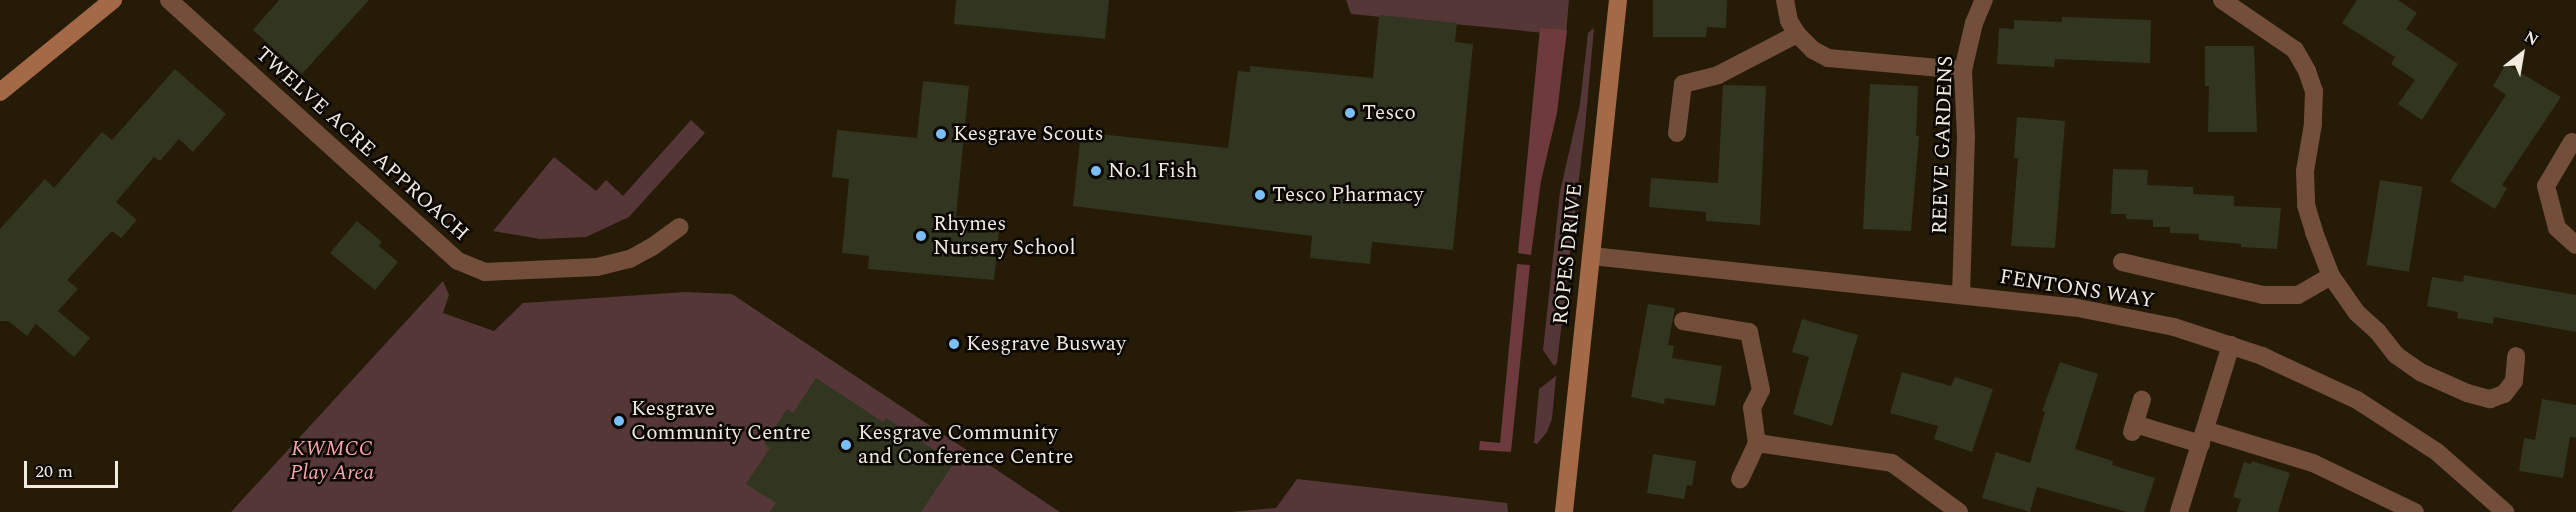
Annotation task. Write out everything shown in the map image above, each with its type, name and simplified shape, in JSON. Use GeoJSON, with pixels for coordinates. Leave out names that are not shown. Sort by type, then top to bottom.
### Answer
{"type":"FeatureCollection","features":[{"type":"Feature","properties":{"kind":"street"},"geometry":{"type":"LineString","coordinates":[[0,92],[113,0]]}},
{"type":"Feature","properties":{"kind":"street","name":"TWELVE ACRE APPROACH"},"geometry":{"type":"LineString","coordinates":[[169,0],[458,261],[485,272],[597,267],[630,259],[652,248],[680,227]]}},
{"type":"Feature","properties":{"kind":"street","name":"ROPES DRIVE"},"geometry":{"type":"LineString","coordinates":[[1564,512],[1618,0]]}},
{"type":"Feature","properties":{"kind":"street"},"geometry":{"type":"LineString","coordinates":[[1785,0],[1789,21],[1797,34],[1813,50],[1828,58],[1963,70]]}},
{"type":"Feature","properties":{"kind":"street","name":"REEVE GARDENS"},"geometry":{"type":"LineString","coordinates":[[1961,295],[1966,137],[1963,70],[1974,23],[1984,0]]}},
{"type":"Feature","properties":{"kind":"street"},"geometry":{"type":"LineString","coordinates":[[2222,0],[2295,50],[2307,71],[2314,91],[2313,124],[2305,171],[2306,205],[2331,276],[2356,313],[2378,332],[2396,355],[2420,372],[2467,393],[2490,399],[2504,394],[2514,381],[2516,356]]}},
{"type":"Feature","properties":{"kind":"street"},"geometry":{"type":"LineString","coordinates":[[1677,133],[1683,84],[1718,75],[1797,34]]}},
{"type":"Feature","properties":{"kind":"street"},"geometry":{"type":"LineString","coordinates":[[2572,142],[2546,186],[2557,228],[2576,245]]}},
{"type":"Feature","properties":{"kind":"street","name":"FENTONS WAY"},"geometry":{"type":"LineString","coordinates":[[1592,256],[2100,311],[2175,327],[2294,369],[2357,400],[2437,452],[2505,512]]}},
{"type":"Feature","properties":{"kind":"street"},"geometry":{"type":"LineString","coordinates":[[2122,262],[2263,295],[2298,295],[2331,276]]}},
{"type":"Feature","properties":{"kind":"street"},"geometry":{"type":"LineString","coordinates":[[1683,321],[1749,332],[1761,390],[1752,408],[1757,443],[1740,479]]}},
{"type":"Feature","properties":{"kind":"street"},"geometry":{"type":"LineString","coordinates":[[2179,512],[2231,345]]}},
{"type":"Feature","properties":{"kind":"street"},"geometry":{"type":"LineString","coordinates":[[2142,400],[2134,428],[2203,437],[2313,463],[2415,512]]}},
{"type":"Feature","properties":{"kind":"street"},"geometry":{"type":"LineString","coordinates":[[1757,443],[1892,463],[1959,512]]}},
{"type":"Feature","properties":{"kind":"green space"},"geometry":{"type":"Polygon","coordinates":[[[1346,0],[1569,0],[1566,35],[1351,14],[1346,0]]]}},
{"type":"Feature","properties":{"kind":"green space"},"geometry":{"type":"Polygon","coordinates":[[[1594,28],[1585,128],[1557,363],[1554,366],[1543,350],[1560,192],[1580,104],[1588,33],[1594,28]]]}},
{"type":"Feature","properties":{"kind":"green space"},"geometry":{"type":"Polygon","coordinates":[[[691,120],[705,133],[629,217],[586,237],[540,239],[493,231],[554,157],[596,191],[606,180],[623,196],[691,120]]]}},
{"type":"Feature","properties":{"kind":"green space","name":"Kesgrave Community Centre"},"geometry":{"type":"Polygon","coordinates":[[[443,281],[449,295],[443,313],[494,331],[523,303],[685,292],[732,294],[1060,512],[231,512],[443,281]]]}},
{"type":"Feature","properties":{"kind":"green space"},"geometry":{"type":"Polygon","coordinates":[[[1556,376],[1552,419],[1547,432],[1537,444],[1534,443],[1539,389],[1556,376]]]}},
{"type":"Feature","properties":{"kind":"green space"},"geometry":{"type":"Polygon","coordinates":[[[1297,479],[1507,503],[1508,512],[1231,512],[1276,508],[1297,479]]]}},
{"type":"Feature","properties":{"kind":"shaded area"},"geometry":{"type":"Polygon","coordinates":[[[1540,28],[1567,30],[1557,113],[1541,181],[1531,255],[1518,253],[1540,28]]]}},
{"type":"Feature","properties":{"kind":"shaded area"},"geometry":{"type":"Polygon","coordinates":[[[1517,264],[1530,265],[1511,452],[1479,450],[1480,441],[1500,443],[1517,264]]]}},
{"type":"Feature","properties":{"kind":"building"},"geometry":{"type":"Polygon","coordinates":[[[279,0],[369,0],[302,74],[253,30],[279,0]]]}},
{"type":"Feature","properties":{"kind":"building"},"geometry":{"type":"Polygon","coordinates":[[[956,0],[1109,0],[1105,39],[954,24],[956,0]]]}},
{"type":"Feature","properties":{"kind":"building"},"geometry":{"type":"Polygon","coordinates":[[[1653,0],[1727,0],[1726,28],[1707,27],[1706,37],[1653,37],[1653,0]]]}},
{"type":"Feature","properties":{"kind":"building"},"geometry":{"type":"Polygon","coordinates":[[[2357,0],[2398,0],[2417,13],[2406,29],[2458,64],[2422,120],[2398,104],[2415,80],[2391,64],[2395,57],[2342,23],[2357,0]]]}},
{"type":"Feature","properties":{"kind":"building","name":"Tesco"},"geometry":{"type":"Polygon","coordinates":[[[1379,15],[1457,23],[1455,42],[1473,44],[1453,250],[1372,242],[1370,264],[1310,258],[1312,236],[1073,206],[1081,132],[1228,148],[1238,71],[1250,72],[1250,66],[1373,78],[1379,15]]]}},
{"type":"Feature","properties":{"kind":"building"},"geometry":{"type":"Polygon","coordinates":[[[2062,17],[2151,20],[2150,63],[2055,59],[2054,67],[1997,64],[1999,28],[2014,29],[2014,20],[2062,22],[2062,17]]]}},
{"type":"Feature","properties":{"kind":"building"},"geometry":{"type":"Polygon","coordinates":[[[2205,46],[2254,46],[2257,132],[2208,132],[2209,86],[2205,86],[2205,46]]]}},
{"type":"Feature","properties":{"kind":"building"},"geometry":{"type":"Polygon","coordinates":[[[2506,64],[2561,97],[2502,185],[2507,188],[2495,209],[2450,181],[2506,95],[2493,86],[2506,64]]]}},
{"type":"Feature","properties":{"kind":"building"},"geometry":{"type":"Polygon","coordinates":[[[175,69],[226,114],[193,152],[179,139],[160,161],[154,157],[116,202],[137,220],[121,238],[112,231],[67,280],[78,289],[58,311],[90,338],[74,357],[36,324],[27,336],[8,321],[0,321],[0,229],[45,179],[54,188],[102,132],[112,140],[175,69]]]}},
{"type":"Feature","properties":{"kind":"building"},"geometry":{"type":"Polygon","coordinates":[[[923,81],[969,86],[956,216],[1000,220],[994,280],[868,269],[869,256],[842,253],[849,179],[832,177],[837,130],[917,138],[923,81]]]}},
{"type":"Feature","properties":{"kind":"building"},"geometry":{"type":"Polygon","coordinates":[[[1870,84],[1918,86],[1916,136],[1919,136],[1911,231],[1863,229],[1870,84]]]}},
{"type":"Feature","properties":{"kind":"building"},"geometry":{"type":"Polygon","coordinates":[[[1723,85],[1766,86],[1760,225],[1706,221],[1706,212],[1649,207],[1651,178],[1718,183],[1723,85]]]}},
{"type":"Feature","properties":{"kind":"building"},"geometry":{"type":"Polygon","coordinates":[[[2017,117],[2065,121],[2055,248],[2011,246],[2018,158],[2014,158],[2017,117]]]}},
{"type":"Feature","properties":{"kind":"building"},"geometry":{"type":"Polygon","coordinates":[[[2113,169],[2148,170],[2147,185],[2193,187],[2193,194],[2234,196],[2234,206],[2281,208],[2277,249],[2241,247],[2241,244],[2199,240],[2199,234],[2170,233],[2170,227],[2153,227],[2153,220],[2126,219],[2126,214],[2111,214],[2113,169]]]}},
{"type":"Feature","properties":{"kind":"building"},"geometry":{"type":"Polygon","coordinates":[[[2380,180],[2422,187],[2409,272],[2367,265],[2380,180]]]}},
{"type":"Feature","properties":{"kind":"building"},"geometry":{"type":"Polygon","coordinates":[[[357,221],[382,242],[379,246],[398,262],[375,290],[330,253],[357,221]]]}},
{"type":"Feature","properties":{"kind":"building"},"geometry":{"type":"Polygon","coordinates":[[[2464,275],[2576,295],[2576,332],[2494,317],[2493,324],[2457,318],[2458,312],[2427,306],[2432,277],[2463,282],[2464,275]]]}},
{"type":"Feature","properties":{"kind":"building"},"geometry":{"type":"Polygon","coordinates":[[[1648,304],[1675,308],[1668,345],[1674,346],[1672,358],[1722,366],[1715,406],[1665,398],[1664,404],[1631,397],[1648,304]]]}},
{"type":"Feature","properties":{"kind":"building"},"geometry":{"type":"Polygon","coordinates":[[[1802,319],[1858,335],[1832,426],[1793,414],[1809,357],[1792,352],[1802,319]]]}},
{"type":"Feature","properties":{"kind":"building"},"geometry":{"type":"Polygon","coordinates":[[[2060,362],[2098,374],[2075,449],[2113,461],[2112,465],[2155,478],[2144,512],[2127,512],[2037,487],[2030,512],[1982,498],[1996,452],[2030,463],[2045,412],[2042,411],[2060,362]]]}},
{"type":"Feature","properties":{"kind":"building"},"geometry":{"type":"Polygon","coordinates":[[[1902,372],[1951,386],[1955,377],[1993,389],[1972,452],[1934,439],[1938,426],[1890,413],[1902,372]]]}},
{"type":"Feature","properties":{"kind":"building","name":"Kesgrave Community and Conference Centre"},"geometry":{"type":"Polygon","coordinates":[[[816,378],[883,422],[886,418],[954,463],[921,512],[770,512],[776,503],[746,484],[770,448],[764,444],[787,409],[793,413],[816,378]]]}},
{"type":"Feature","properties":{"kind":"building"},"geometry":{"type":"Polygon","coordinates":[[[2542,399],[2576,405],[2576,438],[2570,437],[2563,478],[2519,471],[2524,438],[2535,440],[2542,399]]]}},
{"type":"Feature","properties":{"kind":"building"},"geometry":{"type":"Polygon","coordinates":[[[1653,454],[1696,461],[1692,486],[1687,485],[1684,499],[1647,493],[1653,454]]]}},
{"type":"Feature","properties":{"kind":"building"},"geometry":{"type":"Polygon","coordinates":[[[2252,461],[2290,473],[2278,512],[2237,512],[2241,499],[2233,497],[2244,462],[2251,464],[2252,461]]]}},
{"type":"Feature","properties":{"kind":"place","name":"Tesco"},"geometry":{"type":"Point","coordinates":[1350,113]}},
{"type":"Feature","properties":{"kind":"place","name":"Kesgrave Scouts"},"geometry":{"type":"Point","coordinates":[941,134]}},
{"type":"Feature","properties":{"kind":"place","name":"No.1 Fish"},"geometry":{"type":"Point","coordinates":[1096,171]}},
{"type":"Feature","properties":{"kind":"place","name":"Tesco Pharmacy"},"geometry":{"type":"Point","coordinates":[1260,195]}},
{"type":"Feature","properties":{"kind":"place","name":"Rhymes Nursery School"},"geometry":{"type":"Point","coordinates":[921,236]}},
{"type":"Feature","properties":{"kind":"place","name":"Kesgrave Busway"},"geometry":{"type":"Point","coordinates":[954,344]}},
{"type":"Feature","properties":{"kind":"place","name":"Kesgrave Community Centre"},"geometry":{"type":"Point","coordinates":[619,421]}},
{"type":"Feature","properties":{"kind":"place","name":"Kesgrave Community and Conference Centre"},"geometry":{"type":"Point","coordinates":[846,445]}},
{"type":"Feature","properties":{"kind":"park label","name":"KWMCC Play Area"},"geometry":{"type":"Point","coordinates":[332,461]}}]}
